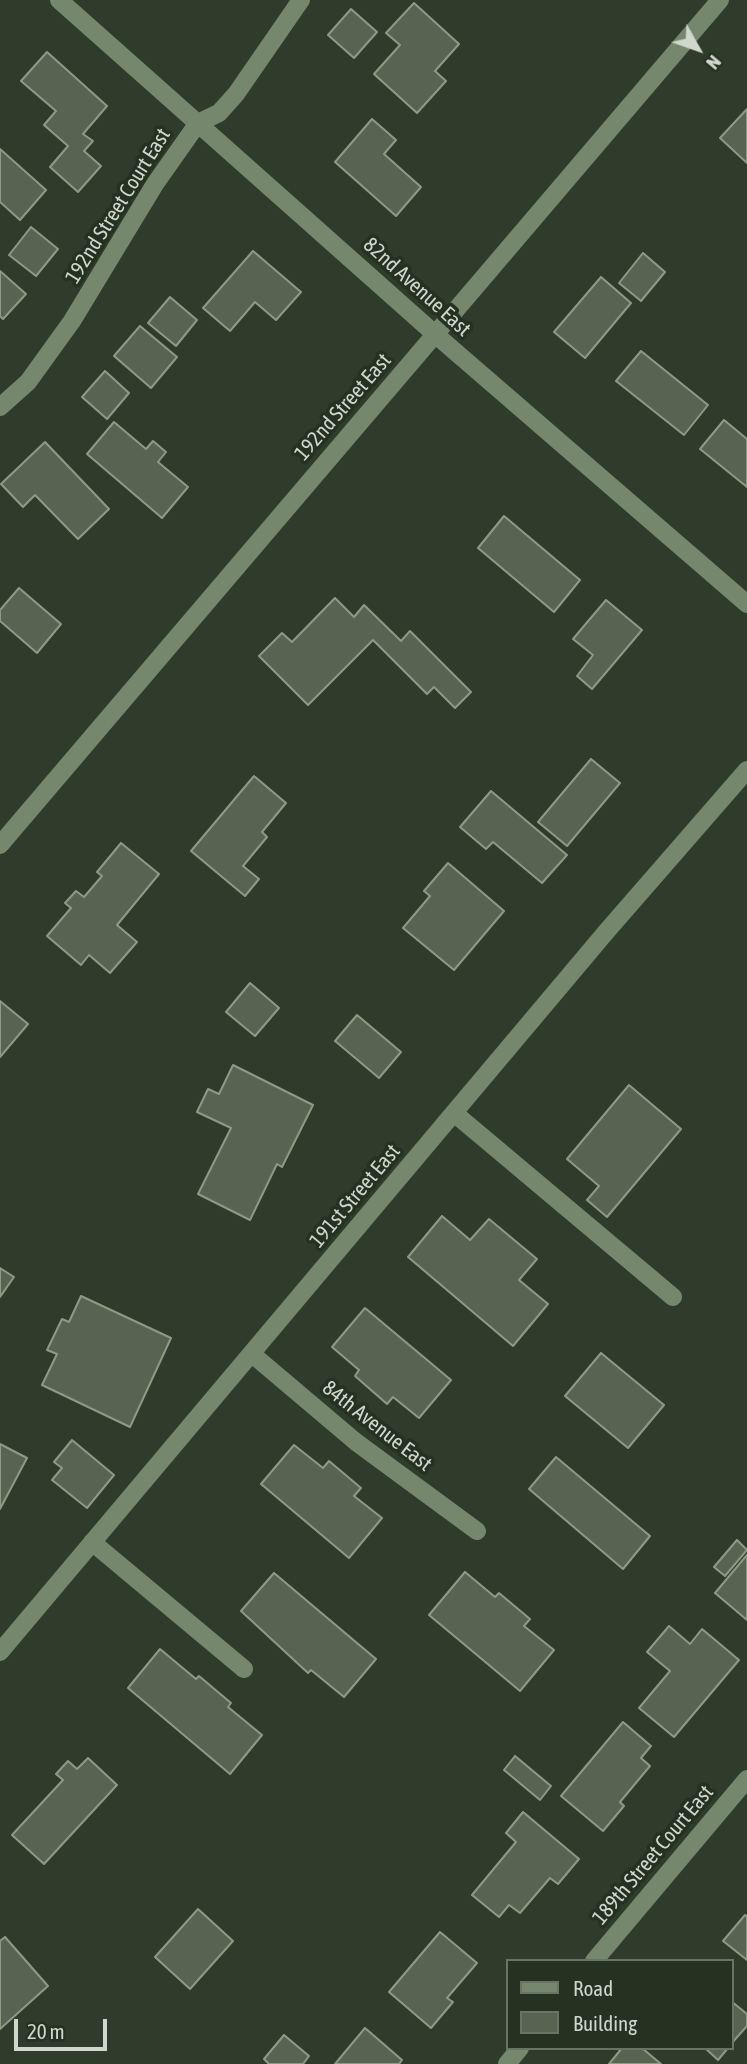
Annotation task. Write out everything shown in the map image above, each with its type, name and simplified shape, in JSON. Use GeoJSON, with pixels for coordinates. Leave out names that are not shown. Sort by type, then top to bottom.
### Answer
{"type":"FeatureCollection","features":[{"type":"Feature","properties":{"kind":"street","name":"82nd Avenue East"},"geometry":{"type":"LineString","coordinates":[[59,0],[436,335],[747,604]]}},
{"type":"Feature","properties":{"kind":"street","name":"192nd Street Court East"},"geometry":{"type":"LineString","coordinates":[[0,407],[28,382],[72,321],[156,184],[198,123],[219,113],[236,94],[301,0]]}},
{"type":"Feature","properties":{"kind":"street","name":"192nd Street East"},"geometry":{"type":"LineString","coordinates":[[0,845],[720,0]]}},
{"type":"Feature","properties":{"kind":"street","name":"191st Street East"},"geometry":{"type":"LineString","coordinates":[[0,1652],[747,770]]}},
{"type":"Feature","properties":{"kind":"street"},"geometry":{"type":"LineString","coordinates":[[454,1113],[673,1297]]}},
{"type":"Feature","properties":{"kind":"street","name":"84th Avenue East"},"geometry":{"type":"LineString","coordinates":[[252,1354],[356,1441],[477,1531]]}},
{"type":"Feature","properties":{"kind":"street"},"geometry":{"type":"LineString","coordinates":[[92,1542],[243,1669]]}},
{"type":"Feature","properties":{"kind":"street","name":"189th Street Court East"},"geometry":{"type":"LineString","coordinates":[[596,1959],[747,1779]]}},
{"type":"Feature","properties":{"kind":"street"},"geometry":{"type":"LineString","coordinates":[[507,2064],[518,2050]]}},
{"type":"Feature","properties":{"kind":"building"},"geometry":{"type":"Polygon","coordinates":[[[414,3],[459,44],[435,71],[446,81],[417,113],[374,74],[400,45],[386,33],[414,3]]]}},
{"type":"Feature","properties":{"kind":"building"},"geometry":{"type":"Polygon","coordinates":[[[351,9],[377,32],[354,58],[328,35],[351,9]]]}},
{"type":"Feature","properties":{"kind":"building"},"geometry":{"type":"Polygon","coordinates":[[[47,52],[107,106],[83,134],[93,141],[84,151],[101,166],[78,192],[50,167],[68,146],[44,125],[56,111],[21,81],[47,52]]]}},
{"type":"Feature","properties":{"kind":"building"},"geometry":{"type":"Polygon","coordinates":[[[747,109],[747,163],[720,138],[747,109]]]}},
{"type":"Feature","properties":{"kind":"building"},"geometry":{"type":"Polygon","coordinates":[[[372,119],[396,140],[384,154],[421,187],[396,216],[335,162],[372,119]]]}},
{"type":"Feature","properties":{"kind":"building"},"geometry":{"type":"Polygon","coordinates":[[[0,149],[46,190],[20,220],[0,202],[0,149]]]}},
{"type":"Feature","properties":{"kind":"building"},"geometry":{"type":"Polygon","coordinates":[[[31,227],[58,249],[36,276],[9,255],[31,227]]]}},
{"type":"Feature","properties":{"kind":"building"},"geometry":{"type":"Polygon","coordinates":[[[253,251],[301,292],[276,320],[255,302],[230,331],[203,308],[253,251]]]}},
{"type":"Feature","properties":{"kind":"building"},"geometry":{"type":"Polygon","coordinates":[[[643,253],[665,272],[641,301],[619,283],[643,253]]]}},
{"type":"Feature","properties":{"kind":"building"},"geometry":{"type":"Polygon","coordinates":[[[0,271],[26,294],[3,319],[0,316],[0,271]]]}},
{"type":"Feature","properties":{"kind":"building"},"geometry":{"type":"Polygon","coordinates":[[[601,277],[631,303],[585,358],[554,332],[601,277]]]}},
{"type":"Feature","properties":{"kind":"building"},"geometry":{"type":"Polygon","coordinates":[[[170,297],[197,320],[176,346],[148,323],[170,297]]]}},
{"type":"Feature","properties":{"kind":"building"},"geometry":{"type":"Polygon","coordinates":[[[140,326],[177,357],[151,388],[114,356],[140,326]]]}},
{"type":"Feature","properties":{"kind":"building"},"geometry":{"type":"Polygon","coordinates":[[[641,351],[708,405],[684,435],[616,381],[641,351]]]}},
{"type":"Feature","properties":{"kind":"building"},"geometry":{"type":"Polygon","coordinates":[[[105,371],[129,393],[107,419],[82,397],[105,371]]]}},
{"type":"Feature","properties":{"kind":"building"},"geometry":{"type":"Polygon","coordinates":[[[724,420],[747,439],[747,487],[700,449],[724,420]]]}},
{"type":"Feature","properties":{"kind":"building"},"geometry":{"type":"Polygon","coordinates":[[[114,422],[146,449],[153,441],[166,452],[158,462],[188,487],[162,518],[87,454],[114,422]]]}},
{"type":"Feature","properties":{"kind":"building"},"geometry":{"type":"Polygon","coordinates":[[[45,442],[109,509],[78,539],[35,495],[23,507],[1,484],[45,442]]]}},
{"type":"Feature","properties":{"kind":"building"},"geometry":{"type":"Polygon","coordinates":[[[504,516],[580,580],[554,612],[478,548],[504,516]]]}},
{"type":"Feature","properties":{"kind":"building"},"geometry":{"type":"Polygon","coordinates":[[[19,588],[61,624],[37,653],[0,621],[0,610],[19,588]]]}},
{"type":"Feature","properties":{"kind":"building"},"geometry":{"type":"Polygon","coordinates":[[[335,598],[354,617],[364,605],[401,641],[410,631],[471,692],[455,708],[434,687],[427,694],[373,640],[308,705],[259,656],[282,633],[292,642],[335,598]]]}},
{"type":"Feature","properties":{"kind":"building"},"geometry":{"type":"Polygon","coordinates":[[[606,600],[642,630],[592,689],[577,676],[593,655],[573,639],[606,600]]]}},
{"type":"Feature","properties":{"kind":"building"},"geometry":{"type":"Polygon","coordinates":[[[591,759],[620,783],[567,846],[538,822],[591,759]]]}},
{"type":"Feature","properties":{"kind":"building"},"geometry":{"type":"Polygon","coordinates":[[[254,776],[286,803],[262,832],[267,837],[243,866],[259,879],[245,896],[191,851],[254,776]]]}},
{"type":"Feature","properties":{"kind":"building"},"geometry":{"type":"Polygon","coordinates":[[[491,791],[567,855],[542,883],[493,842],[486,849],[460,827],[491,791]]]}},
{"type":"Feature","properties":{"kind":"building"},"geometry":{"type":"Polygon","coordinates":[[[121,843],[159,874],[117,925],[137,942],[110,973],[89,955],[81,965],[47,936],[71,908],[65,903],[76,891],[84,897],[102,876],[97,872],[121,843]]]}},
{"type":"Feature","properties":{"kind":"building"},"geometry":{"type":"Polygon","coordinates":[[[448,863],[504,911],[454,970],[403,928],[430,896],[424,891],[448,863]]]}},
{"type":"Feature","properties":{"kind":"building"},"geometry":{"type":"Polygon","coordinates":[[[250,983],[279,1008],[255,1036],[226,1012],[250,983]]]}},
{"type":"Feature","properties":{"kind":"building"},"geometry":{"type":"Polygon","coordinates":[[[0,1001],[28,1024],[0,1057],[0,1001]]]}},
{"type":"Feature","properties":{"kind":"building"},"geometry":{"type":"Polygon","coordinates":[[[357,1015],[401,1052],[379,1078],[335,1041],[357,1015]]]}},
{"type":"Feature","properties":{"kind":"building"},"geometry":{"type":"Polygon","coordinates":[[[233,1065],[313,1105],[282,1167],[277,1164],[250,1220],[198,1194],[231,1128],[197,1112],[208,1089],[219,1094],[233,1065]]]}},
{"type":"Feature","properties":{"kind":"building"},"geometry":{"type":"Polygon","coordinates":[[[629,1085],[681,1129],[607,1217],[587,1200],[599,1186],[567,1159],[629,1085]]]}},
{"type":"Feature","properties":{"kind":"building"},"geometry":{"type":"Polygon","coordinates":[[[442,1216],[470,1240],[489,1219],[537,1259],[519,1280],[548,1304],[513,1346],[408,1257],[442,1216]]]}},
{"type":"Feature","properties":{"kind":"building"},"geometry":{"type":"Polygon","coordinates":[[[0,1268],[14,1277],[0,1297],[0,1268]]]}},
{"type":"Feature","properties":{"kind":"building"},"geometry":{"type":"Polygon","coordinates":[[[81,1296],[171,1338],[130,1427],[42,1385],[57,1354],[47,1350],[62,1319],[69,1322],[81,1296]]]}},
{"type":"Feature","properties":{"kind":"building"},"geometry":{"type":"Polygon","coordinates":[[[365,1308],[451,1380],[419,1418],[393,1397],[387,1404],[355,1376],[359,1370],[332,1347],[365,1308]]]}},
{"type":"Feature","properties":{"kind":"building"},"geometry":{"type":"Polygon","coordinates":[[[601,1353],[664,1405],[628,1448],[565,1396],[601,1353]]]}},
{"type":"Feature","properties":{"kind":"building"},"geometry":{"type":"Polygon","coordinates":[[[72,1440],[114,1475],[87,1508],[52,1480],[62,1468],[54,1462],[72,1440]]]}},
{"type":"Feature","properties":{"kind":"building"},"geometry":{"type":"Polygon","coordinates":[[[0,1444],[27,1458],[0,1509],[0,1444]]]}},
{"type":"Feature","properties":{"kind":"building"},"geometry":{"type":"Polygon","coordinates":[[[294,1445],[323,1468],[329,1461],[361,1488],[354,1496],[382,1518],[349,1558],[261,1484],[294,1445]]]}},
{"type":"Feature","properties":{"kind":"building"},"geometry":{"type":"Polygon","coordinates":[[[556,1457],[650,1536],[623,1569],[529,1489],[556,1457]]]}},
{"type":"Feature","properties":{"kind":"building"},"geometry":{"type":"Polygon","coordinates":[[[737,1540],[747,1550],[725,1576],[714,1567],[737,1540]]]}},
{"type":"Feature","properties":{"kind":"building"},"geometry":{"type":"Polygon","coordinates":[[[747,1555],[747,1620],[715,1593],[747,1555]]]}},
{"type":"Feature","properties":{"kind":"building"},"geometry":{"type":"Polygon","coordinates":[[[465,1572],[495,1597],[499,1593],[530,1619],[524,1626],[554,1650],[520,1691],[429,1615],[465,1572]]]}},
{"type":"Feature","properties":{"kind":"building"},"geometry":{"type":"Polygon","coordinates":[[[274,1573],[376,1659],[344,1697],[311,1670],[308,1673],[241,1611],[274,1573]]]}},
{"type":"Feature","properties":{"kind":"building"},"geometry":{"type":"Polygon","coordinates":[[[669,1626],[690,1644],[702,1629],[739,1660],[674,1737],[639,1708],[670,1671],[647,1652],[669,1626]]]}},
{"type":"Feature","properties":{"kind":"building"},"geometry":{"type":"Polygon","coordinates":[[[160,1649],[196,1679],[199,1676],[231,1703],[228,1707],[262,1735],[230,1774],[128,1688],[160,1649]]]}},
{"type":"Feature","properties":{"kind":"building"},"geometry":{"type":"Polygon","coordinates":[[[623,1722],[651,1746],[641,1758],[650,1766],[620,1802],[624,1806],[603,1831],[561,1796],[623,1722]]]}},
{"type":"Feature","properties":{"kind":"building"},"geometry":{"type":"Polygon","coordinates":[[[515,1756],[551,1786],[540,1800],[504,1770],[515,1756]]]}},
{"type":"Feature","properties":{"kind":"building"},"geometry":{"type":"Polygon","coordinates":[[[88,1758],[117,1785],[44,1864],[12,1835],[63,1780],[56,1774],[68,1761],[77,1769],[88,1758]]]}},
{"type":"Feature","properties":{"kind":"building"},"geometry":{"type":"Polygon","coordinates":[[[523,1812],[579,1859],[558,1884],[550,1878],[520,1913],[509,1905],[499,1917],[472,1895],[516,1842],[506,1833],[523,1812]]]}},
{"type":"Feature","properties":{"kind":"building"},"geometry":{"type":"Polygon","coordinates":[[[198,1909],[233,1941],[190,1989],[155,1957],[198,1909]]]}},
{"type":"Feature","properties":{"kind":"building"},"geometry":{"type":"Polygon","coordinates":[[[745,1915],[747,1916],[747,1960],[723,1941],[745,1915]]]}},
{"type":"Feature","properties":{"kind":"building"},"geometry":{"type":"Polygon","coordinates":[[[440,1932],[477,1963],[447,1998],[453,2002],[431,2028],[389,1992],[440,1932]]]}},
{"type":"Feature","properties":{"kind":"building"},"geometry":{"type":"Polygon","coordinates":[[[5,1937],[48,1986],[0,2029],[0,1941],[5,1937]]]}},
{"type":"Feature","properties":{"kind":"building"},"geometry":{"type":"Polygon","coordinates":[[[733,2003],[747,2014],[747,2026],[733,2042],[733,2003]]]}},
{"type":"Feature","properties":{"kind":"building"},"geometry":{"type":"Polygon","coordinates":[[[365,2028],[402,2060],[399,2064],[335,2064],[365,2028]]]}},
{"type":"Feature","properties":{"kind":"building"},"geometry":{"type":"Polygon","coordinates":[[[284,2035],[309,2056],[303,2064],[269,2064],[264,2059],[284,2035]]]}},
{"type":"Feature","properties":{"kind":"building"},"geometry":{"type":"Polygon","coordinates":[[[620,2050],[644,2050],[661,2064],[609,2064],[620,2050]]]}},
{"type":"Feature","properties":{"kind":"building"},"geometry":{"type":"Polygon","coordinates":[[[707,2050],[726,2050],[718,2060],[707,2050]]]}}]}
